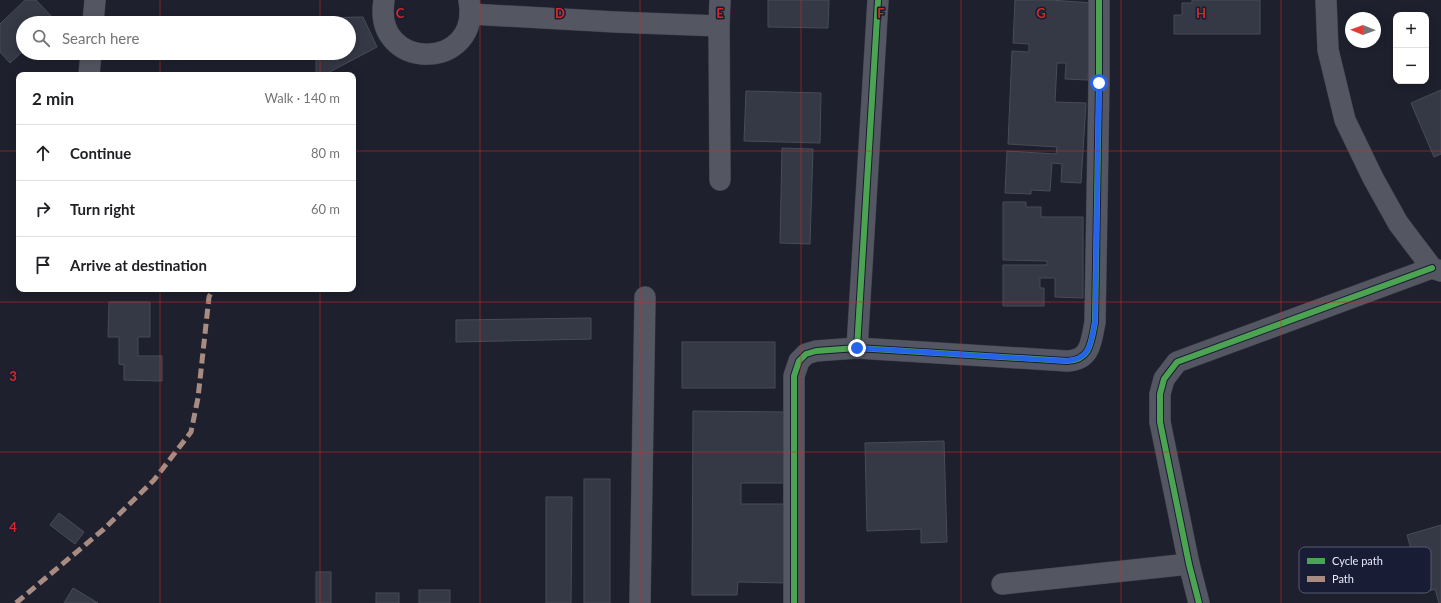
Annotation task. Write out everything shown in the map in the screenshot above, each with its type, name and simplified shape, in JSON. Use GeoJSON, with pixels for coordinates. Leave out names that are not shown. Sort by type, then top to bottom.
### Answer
{"type":"FeatureCollection","features":[{"type":"Feature","properties":{"kind":"street"},"geometry":{"type":"LineString","coordinates":[[94,16],[95,0]]}},
{"type":"Feature","properties":{"kind":"street"},"geometry":{"type":"LineString","coordinates":[[384,0],[382,9],[388,32],[393,39],[405,49],[412,53],[423,55],[440,53],[456,44],[466,29],[470,7],[615,22],[719,26]]}},
{"type":"Feature","properties":{"kind":"street"},"geometry":{"type":"LineString","coordinates":[[720,0],[720,180]]}},
{"type":"Feature","properties":{"kind":"street"},"geometry":{"type":"LineString","coordinates":[[857,348],[878,0]]}},
{"type":"Feature","properties":{"kind":"street"},"geometry":{"type":"LineString","coordinates":[[794,603],[794,376],[799,361],[806,354],[816,351],[857,348],[1066,361],[1075,360],[1084,356],[1090,347],[1095,322],[1100,0]]}},
{"type":"Feature","properties":{"kind":"street"},"geometry":{"type":"LineString","coordinates":[[1199,603],[1189,564],[1160,422],[1160,394],[1164,379],[1177,362],[1436,269],[1398,223],[1373,178],[1345,120],[1328,50],[1326,0]]}},
{"type":"Feature","properties":{"kind":"street"},"geometry":{"type":"LineString","coordinates":[[89,72],[90,60]]}},
{"type":"Feature","properties":{"kind":"street"},"geometry":{"type":"LineString","coordinates":[[640,603],[645,297]]}},
{"type":"Feature","properties":{"kind":"street"},"geometry":{"type":"LineString","coordinates":[[1002,584],[1189,564]]}},
{"type":"Feature","properties":{"kind":"building"},"geometry":{"type":"Polygon","coordinates":[[[25,0],[36,0],[51,16],[16,16],[16,57],[10,63],[0,52],[0,24],[25,0]]]}},
{"type":"Feature","properties":{"kind":"building"},"geometry":{"type":"Polygon","coordinates":[[[768,0],[829,0],[828,28],[768,27],[768,0]]]}},
{"type":"Feature","properties":{"kind":"building"},"geometry":{"type":"Polygon","coordinates":[[[1015,0],[1051,0],[1092,3],[1088,80],[1065,79],[1066,63],[1057,63],[1055,102],[1086,103],[1081,183],[1061,182],[1062,164],[1052,163],[1050,191],[1031,190],[1031,194],[1005,193],[1007,151],[1056,154],[1057,147],[1008,144],[1012,51],[1029,52],[1029,44],[1013,43],[1015,0]]]}},
{"type":"Feature","properties":{"kind":"building"},"geometry":{"type":"Polygon","coordinates":[[[1192,0],[1260,0],[1260,34],[1174,34],[1174,15],[1182,15],[1182,3],[1192,3],[1192,0]]]}},
{"type":"Feature","properties":{"kind":"building"},"geometry":{"type":"Polygon","coordinates":[[[356,17],[363,17],[377,47],[356,58],[356,17]]]}},
{"type":"Feature","properties":{"kind":"building"},"geometry":{"type":"Polygon","coordinates":[[[316,60],[352,60],[330,72],[316,72],[316,60]]]}},
{"type":"Feature","properties":{"kind":"building"},"geometry":{"type":"Polygon","coordinates":[[[1441,90],[1441,154],[1434,157],[1411,103],[1441,90]]]}},
{"type":"Feature","properties":{"kind":"building"},"geometry":{"type":"Polygon","coordinates":[[[746,91],[821,93],[820,143],[744,141],[746,91]]]}},
{"type":"Feature","properties":{"kind":"building"},"geometry":{"type":"Polygon","coordinates":[[[782,148],[813,149],[810,244],[780,243],[782,148]]]}},
{"type":"Feature","properties":{"kind":"building"},"geometry":{"type":"Polygon","coordinates":[[[1003,202],[1026,202],[1026,207],[1041,207],[1041,217],[1083,217],[1083,298],[1055,297],[1055,278],[1040,278],[1040,288],[1044,288],[1044,306],[1003,306],[1003,265],[1047,265],[1047,261],[1003,260],[1003,202]]]}},
{"type":"Feature","properties":{"kind":"building"},"geometry":{"type":"Polygon","coordinates":[[[109,302],[150,302],[150,337],[138,337],[138,356],[162,356],[162,381],[124,380],[124,365],[119,364],[119,337],[108,337],[109,302]]]}},
{"type":"Feature","properties":{"kind":"building"},"geometry":{"type":"Polygon","coordinates":[[[591,318],[591,339],[456,342],[456,320],[591,318]]]}},
{"type":"Feature","properties":{"kind":"building"},"geometry":{"type":"Polygon","coordinates":[[[682,342],[775,342],[775,388],[682,388],[682,342]]]}},
{"type":"Feature","properties":{"kind":"building"},"geometry":{"type":"Polygon","coordinates":[[[693,411],[785,412],[785,483],[741,483],[741,504],[785,504],[785,583],[738,582],[737,595],[692,595],[693,411]]]}},
{"type":"Feature","properties":{"kind":"building"},"geometry":{"type":"Polygon","coordinates":[[[944,441],[947,542],[921,543],[921,529],[867,531],[865,443],[944,441]]]}},
{"type":"Feature","properties":{"kind":"building"},"geometry":{"type":"Polygon","coordinates":[[[584,479],[610,479],[610,603],[584,603],[584,479]]]}},
{"type":"Feature","properties":{"kind":"building"},"geometry":{"type":"Polygon","coordinates":[[[546,497],[572,497],[571,603],[546,603],[546,497]]]}},
{"type":"Feature","properties":{"kind":"building"},"geometry":{"type":"Polygon","coordinates":[[[59,513],[84,532],[75,544],[50,525],[59,513]]]}},
{"type":"Feature","properties":{"kind":"building"},"geometry":{"type":"Polygon","coordinates":[[[1441,525],[1441,603],[1439,603],[1435,589],[1431,590],[1431,547],[1410,547],[1407,535],[1441,525]]]}},
{"type":"Feature","properties":{"kind":"building"},"geometry":{"type":"Polygon","coordinates":[[[316,572],[331,572],[331,603],[316,603],[316,572]]]}},
{"type":"Feature","properties":{"kind":"building"},"geometry":{"type":"Polygon","coordinates":[[[73,588],[98,603],[64,603],[73,588]]]}},
{"type":"Feature","properties":{"kind":"building"},"geometry":{"type":"Polygon","coordinates":[[[419,590],[450,590],[450,603],[419,603],[419,590]]]}},
{"type":"Feature","properties":{"kind":"building"},"geometry":{"type":"Polygon","coordinates":[[[376,593],[399,593],[399,603],[376,603],[376,593]]]}},
{"type":"Feature","properties":{"kind":"marked path"},"geometry":{"type":"LineString","coordinates":[[16,603],[104,529],[154,480],[191,432],[198,398],[209,297],[212,292]]}},
{"type":"Feature","properties":{"kind":"cycle path"},"geometry":{"type":"LineString","coordinates":[[857,348],[878,0]]}},
{"type":"Feature","properties":{"kind":"cycle path"},"geometry":{"type":"LineString","coordinates":[[794,603],[794,376],[799,361],[806,354],[816,351],[857,348],[1067,361],[1075,360],[1081,357],[1088,349],[1091,343],[1095,322],[1099,0]]}},
{"type":"Feature","properties":{"kind":"cycle path"},"geometry":{"type":"LineString","coordinates":[[1199,603],[1189,564],[1160,422],[1160,394],[1164,379],[1177,362],[1432,268]]}},
{"type":"Feature","properties":{"kind":"route"},"geometry":{"type":"LineString","coordinates":[[857,348],[1066,361],[1075,360],[1084,356],[1090,347],[1095,322],[1099,83]]}}]}
